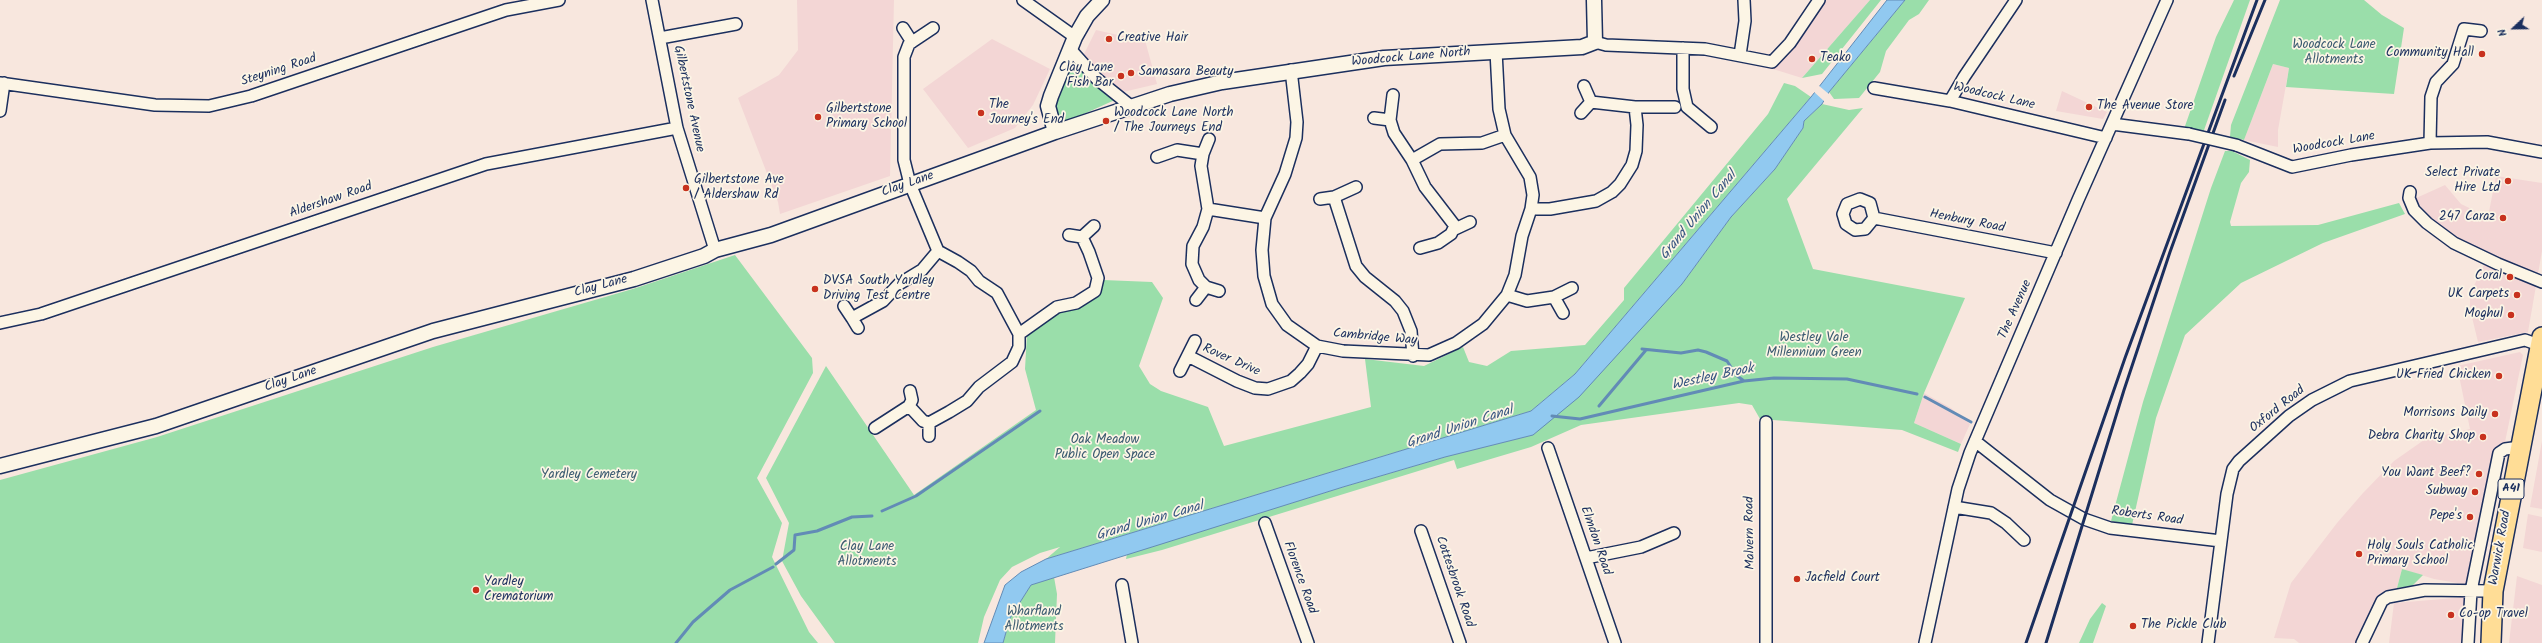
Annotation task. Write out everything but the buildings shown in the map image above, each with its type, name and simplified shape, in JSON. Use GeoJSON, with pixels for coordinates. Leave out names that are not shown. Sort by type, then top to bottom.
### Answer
{"type":"FeatureCollection","features":[{"type":"Feature","properties":{"kind":"highway","name":"Warwick Road"},"geometry":{"type":"LineString","coordinates":[[2491,643],[2493,590],[2541,343]]}},
{"type":"Feature","properties":{"kind":"street","name":"Steyning Road"},"geometry":{"type":"LineString","coordinates":[[2,83],[155,104],[209,106],[258,93],[505,5],[559,0]]}},
{"type":"Feature","properties":{"kind":"street","name":"Gilbertstone Avenue"},"geometry":{"type":"LineString","coordinates":[[652,0],[677,128],[715,250]]}},
{"type":"Feature","properties":{"kind":"street"},"geometry":{"type":"LineString","coordinates":[[1023,0],[1072,43],[1097,79],[1132,106]]}},
{"type":"Feature","properties":{"kind":"street"},"geometry":{"type":"LineString","coordinates":[[1055,132],[1048,106],[1072,43],[1087,16],[1102,0]]}},
{"type":"Feature","properties":{"kind":"street"},"geometry":{"type":"LineString","coordinates":[[1594,0],[1595,42]]}},
{"type":"Feature","properties":{"kind":"street"},"geometry":{"type":"LineString","coordinates":[[1740,55],[1745,21],[1744,0]]}},
{"type":"Feature","properties":{"kind":"street","name":"Woodcock Lane North"},"geometry":{"type":"LineString","coordinates":[[1055,132],[1132,106],[1222,82],[1291,70],[1384,58],[1582,47],[1595,42],[1606,45],[1683,48],[1740,55],[1772,62],[1790,43],[1819,0]]}},
{"type":"Feature","properties":{"kind":"street"},"geometry":{"type":"LineString","coordinates":[[1950,101],[1964,76],[2016,0]]}},
{"type":"Feature","properties":{"kind":"street","name":"The Avenue"},"geometry":{"type":"LineString","coordinates":[[1925,643],[1954,507],[1975,441],[2112,124],[2168,0]]}},
{"type":"Feature","properties":{"kind":"street"},"geometry":{"type":"LineString","coordinates":[[660,38],[736,24]]}},
{"type":"Feature","properties":{"kind":"street"},"geometry":{"type":"LineString","coordinates":[[903,28],[912,42]]}},
{"type":"Feature","properties":{"kind":"street"},"geometry":{"type":"LineString","coordinates":[[909,406],[923,421],[929,423],[960,406],[979,387],[1012,362],[1017,354],[1019,334],[997,293],[979,281],[971,271],[938,251],[910,184],[904,160],[904,57],[912,42],[933,28]]}},
{"type":"Feature","properties":{"kind":"street"},"geometry":{"type":"LineString","coordinates":[[2430,143],[2431,97],[2436,82],[2453,64],[2464,29],[2481,31]]}},
{"type":"Feature","properties":{"kind":"street"},"geometry":{"type":"LineString","coordinates":[[1683,48],[1683,89],[1687,107],[1711,127]]}},
{"type":"Feature","properties":{"kind":"street","name":"Cambridge Way"},"geometry":{"type":"LineString","coordinates":[[1291,70],[1297,122],[1296,138],[1285,174],[1265,218],[1262,250],[1267,293],[1277,314],[1287,325],[1316,346],[1343,351],[1413,356],[1430,355],[1456,343],[1483,324],[1507,295],[1515,275],[1522,236],[1531,209],[1533,195],[1530,177],[1505,135],[1499,109],[1496,51]]}},
{"type":"Feature","properties":{"kind":"street"},"geometry":{"type":"LineString","coordinates":[[0,111],[2,83]]}},
{"type":"Feature","properties":{"kind":"street"},"geometry":{"type":"LineString","coordinates":[[1584,86],[1591,102]]}},
{"type":"Feature","properties":{"kind":"street","name":"Woodcock Lane"},"geometry":{"type":"LineString","coordinates":[[1874,88],[1950,101],[2106,138]]}},
{"type":"Feature","properties":{"kind":"street"},"geometry":{"type":"LineString","coordinates":[[1393,95],[1390,120],[1394,133],[1412,160],[1425,187],[1436,205],[1453,223],[1455,229]]}},
{"type":"Feature","properties":{"kind":"street"},"geometry":{"type":"LineString","coordinates":[[1591,102],[1635,107],[1675,107]]}},
{"type":"Feature","properties":{"kind":"street"},"geometry":{"type":"LineString","coordinates":[[1581,113],[1591,102]]}},
{"type":"Feature","properties":{"kind":"street"},"geometry":{"type":"LineString","coordinates":[[1531,209],[1550,209],[1596,201],[1620,184],[1632,164],[1636,151],[1637,125],[1635,107]]}},
{"type":"Feature","properties":{"kind":"street"},"geometry":{"type":"LineString","coordinates":[[1374,118],[1390,120]]}},
{"type":"Feature","properties":{"kind":"street","name":"Woodcock Lane"},"geometry":{"type":"LineString","coordinates":[[2112,124],[2189,134],[2236,145],[2292,167],[2366,152],[2430,143],[2487,142],[2542,152]]}},
{"type":"Feature","properties":{"kind":"street","name":"Aldershaw Road"},"geometry":{"type":"LineString","coordinates":[[0,323],[24,319],[49,311],[486,164],[677,128]]}},
{"type":"Feature","properties":{"kind":"street","name":"Clay Lane"},"geometry":{"type":"LineString","coordinates":[[0,466],[156,426],[433,331],[634,279],[704,256],[715,250],[771,235],[1055,132]]}},
{"type":"Feature","properties":{"kind":"street"},"geometry":{"type":"LineString","coordinates":[[1412,160],[1440,144],[1482,143],[1505,135]]}},
{"type":"Feature","properties":{"kind":"street"},"geometry":{"type":"LineString","coordinates":[[1209,139],[1203,154],[1201,166],[1208,208],[1203,226],[1192,246],[1191,257],[1199,280],[1206,287],[1219,291]]}},
{"type":"Feature","properties":{"kind":"street"},"geometry":{"type":"LineString","coordinates":[[1157,157],[1177,150],[1203,154]]}},
{"type":"Feature","properties":{"kind":"street"},"geometry":{"type":"LineString","coordinates":[[1320,199],[1334,197],[1356,187]]}},
{"type":"Feature","properties":{"kind":"street"},"geometry":{"type":"LineString","coordinates":[[2410,192],[2409,198],[2414,210],[2427,223],[2454,242],[2498,264],[2542,282]]}},
{"type":"Feature","properties":{"kind":"street"},"geometry":{"type":"LineString","coordinates":[[1334,197],[1356,266],[1365,277],[1395,301],[1408,320],[1413,356]]}},
{"type":"Feature","properties":{"kind":"street"},"geometry":{"type":"LineString","coordinates":[[1208,208],[1265,218]]}},
{"type":"Feature","properties":{"kind":"street","name":"Henbury Road"},"geometry":{"type":"LineString","coordinates":[[1874,218],[2056,253]]}},
{"type":"Feature","properties":{"kind":"street"},"geometry":{"type":"LineString","coordinates":[[1420,248],[1438,243],[1452,234],[1455,229],[1470,222]]}},
{"type":"Feature","properties":{"kind":"street"},"geometry":{"type":"LineString","coordinates":[[1069,236],[1082,237],[1094,226]]}},
{"type":"Feature","properties":{"kind":"street"},"geometry":{"type":"LineString","coordinates":[[1019,334],[1057,307],[1076,303],[1095,291],[1097,286],[1096,271],[1082,237]]}},
{"type":"Feature","properties":{"kind":"street"},"geometry":{"type":"LineString","coordinates":[[852,318],[883,301],[899,284],[922,270],[938,251]]}},
{"type":"Feature","properties":{"kind":"street"},"geometry":{"type":"LineString","coordinates":[[1196,300],[1206,287]]}},
{"type":"Feature","properties":{"kind":"street"},"geometry":{"type":"LineString","coordinates":[[1507,295],[1527,301],[1554,297],[1572,288]]}},
{"type":"Feature","properties":{"kind":"street"},"geometry":{"type":"LineString","coordinates":[[1554,297],[1563,313]]}},
{"type":"Feature","properties":{"kind":"street"},"geometry":{"type":"LineString","coordinates":[[844,306],[858,328]]}},
{"type":"Feature","properties":{"kind":"street","name":"Oxford Road"},"geometry":{"type":"LineString","coordinates":[[2208,643],[2221,541],[2233,469],[2239,461],[2289,416],[2312,400],[2350,382],[2524,340],[2541,343]]}},
{"type":"Feature","properties":{"kind":"street","name":"Rover Drive"},"geometry":{"type":"LineString","coordinates":[[1180,371],[1194,341]]}},
{"type":"Feature","properties":{"kind":"street","name":"Rover Drive"},"geometry":{"type":"LineString","coordinates":[[1188,356],[1237,381],[1256,388],[1268,389],[1290,381],[1300,373],[1308,364],[1316,346]]}},
{"type":"Feature","properties":{"kind":"street"},"geometry":{"type":"LineString","coordinates":[[875,428],[909,406],[912,400],[910,391]]}},
{"type":"Feature","properties":{"kind":"street","name":"Malvern Road"},"geometry":{"type":"LineString","coordinates":[[1766,422],[1766,643]]}},
{"type":"Feature","properties":{"kind":"street"},"geometry":{"type":"LineString","coordinates":[[929,423],[929,436]]}},
{"type":"Feature","properties":{"kind":"street","name":"Roberts Road"},"geometry":{"type":"LineString","coordinates":[[1975,441],[2050,500],[2084,519],[2110,528],[2221,541]]}},
{"type":"Feature","properties":{"kind":"street"},"geometry":{"type":"LineString","coordinates":[[2468,643],[2471,590],[2499,453],[2504,449],[2520,447]]}},
{"type":"Feature","properties":{"kind":"street","name":"Elmdon Road"},"geometry":{"type":"LineString","coordinates":[[1548,448],[1615,643]]}},
{"type":"Feature","properties":{"kind":"street"},"geometry":{"type":"LineString","coordinates":[[1954,507],[1991,513],[2006,523],[2024,540]]}},
{"type":"Feature","properties":{"kind":"street","name":"Florence Road"},"geometry":{"type":"LineString","coordinates":[[1265,523],[1308,643]]}},
{"type":"Feature","properties":{"kind":"street","name":"Cottesbrook Road"},"geometry":{"type":"LineString","coordinates":[[1421,531],[1460,643]]}},
{"type":"Feature","properties":{"kind":"street"},"geometry":{"type":"LineString","coordinates":[[1586,558],[1641,547],[1674,533]]}},
{"type":"Feature","properties":{"kind":"street"},"geometry":{"type":"LineString","coordinates":[[1122,585],[1132,643]]}},
{"type":"Feature","properties":{"kind":"street"},"geometry":{"type":"LineString","coordinates":[[2362,643],[2382,601],[2388,597],[2426,590],[2493,590]]}},
{"type":"Feature","properties":{"kind":"shaded area","name":"Gilbertstone Primary School"},"geometry":{"type":"Polygon","coordinates":[[[797,0],[894,0],[890,176],[780,214],[778,202],[738,98],[779,75],[798,50],[797,0]]]}},
{"type":"Feature","properties":{"kind":"shaded area"},"geometry":{"type":"Polygon","coordinates":[[[1813,0],[1870,0],[1802,78],[1773,69],[1773,58],[1813,0]]]}},
{"type":"Feature","properties":{"kind":"shaded area"},"geometry":{"type":"Polygon","coordinates":[[[1096,30],[1131,38],[1143,33],[1157,84],[1123,92],[1101,77],[1083,56],[1096,30]]]}},
{"type":"Feature","properties":{"kind":"shaded area"},"geometry":{"type":"Polygon","coordinates":[[[992,39],[1050,69],[1033,105],[1015,128],[968,148],[923,89],[992,39]]]}},
{"type":"Feature","properties":{"kind":"shaded area"},"geometry":{"type":"Polygon","coordinates":[[[2273,64],[2289,68],[2278,130],[2278,147],[2244,140],[2273,64]]]}},
{"type":"Feature","properties":{"kind":"shaded area"},"geometry":{"type":"Polygon","coordinates":[[[2062,91],[2107,112],[2103,119],[2056,111],[2062,91]]]}},
{"type":"Feature","properties":{"kind":"shaded area"},"geometry":{"type":"Polygon","coordinates":[[[2496,176],[2542,183],[2542,251],[2528,332],[2478,342],[2470,309],[2470,294],[2485,263],[2438,225],[2414,199],[2445,185],[2461,204],[2488,217],[2496,176]]]}},
{"type":"Feature","properties":{"kind":"shaded area"},"geometry":{"type":"Polygon","coordinates":[[[2520,352],[2523,355],[2505,442],[2495,447],[2469,585],[2434,579],[2402,569],[2397,588],[2387,590],[2379,595],[2355,643],[2299,643],[2294,639],[2274,638],[2291,583],[2337,523],[2363,493],[2394,461],[2424,440],[2470,429],[2457,366],[2520,352]]]}},
{"type":"Feature","properties":{"kind":"shaded area"},"geometry":{"type":"Polygon","coordinates":[[[1924,393],[1951,408],[1970,424],[1961,444],[1914,423],[1924,393]]]}},
{"type":"Feature","properties":{"kind":"shaded area"},"geometry":{"type":"Polygon","coordinates":[[[2542,441],[2542,509],[2530,507],[2542,441]]]}},
{"type":"Feature","properties":{"kind":"shaded area"},"geometry":{"type":"Polygon","coordinates":[[[2528,514],[2542,517],[2542,552],[2523,548],[2528,514]]]}},
{"type":"Feature","properties":{"kind":"shaded area"},"geometry":{"type":"Polygon","coordinates":[[[2517,576],[2542,585],[2542,643],[2509,643],[2517,576]]]}},
{"type":"Feature","properties":{"kind":"shaded area"},"geometry":{"type":"Polygon","coordinates":[[[2467,597],[2464,643],[2389,643],[2394,603],[2467,597]]]}},
{"type":"Feature","properties":{"kind":"green space"},"geometry":{"type":"Polygon","coordinates":[[[1870,0],[1881,0],[1822,74],[1802,78],[1870,0]]]}},
{"type":"Feature","properties":{"kind":"green space"},"geometry":{"type":"Polygon","coordinates":[[[1905,0],[1929,0],[1919,14],[1909,20],[1886,51],[1880,72],[1859,98],[1834,99],[1829,92],[1905,0]]]}},
{"type":"Feature","properties":{"kind":"green space"},"geometry":{"type":"Polygon","coordinates":[[[2234,0],[2250,0],[2203,133],[2184,129],[2216,37],[2234,0]]]}},
{"type":"Feature","properties":{"kind":"green space","name":"Woodcock Lane Allotments"},"geometry":{"type":"Polygon","coordinates":[[[2280,0],[2364,0],[2382,15],[2404,28],[2394,94],[2286,87],[2289,68],[2273,64],[2244,140],[2230,137],[2231,125],[2280,0]]]}},
{"type":"Feature","properties":{"kind":"green space"},"geometry":{"type":"Polygon","coordinates":[[[1074,60],[1117,99],[1066,122],[1058,115],[1055,108],[1074,60]]]}},
{"type":"Feature","properties":{"kind":"green space"},"geometry":{"type":"Polygon","coordinates":[[[1784,83],[1795,86],[1811,97],[1575,374],[1531,411],[1046,559],[1060,547],[1040,553],[1012,567],[1000,580],[984,617],[978,643],[835,643],[801,596],[782,561],[789,523],[766,478],[826,366],[914,495],[1036,410],[1025,369],[1027,334],[1057,312],[1093,300],[1101,292],[1103,280],[1152,282],[1163,298],[1139,366],[1150,384],[1161,391],[1208,407],[1224,446],[1371,407],[1365,359],[1424,366],[1463,347],[1469,362],[1487,366],[1511,351],[1585,345],[1624,300],[1624,288],[1768,114],[1784,83]]]}},
{"type":"Feature","properties":{"kind":"green space","name":"Westley Vale Millennium Green"},"geometry":{"type":"Polygon","coordinates":[[[1822,104],[1849,110],[1863,108],[1787,199],[1813,269],[1965,298],[1924,393],[1914,423],[1961,444],[1958,452],[1902,430],[1773,420],[1766,422],[1760,419],[1752,405],[1739,403],[1581,425],[1531,447],[1457,469],[1454,460],[1162,550],[1126,559],[1127,554],[1343,487],[1445,457],[1533,435],[1623,346],[1682,284],[1731,217],[1775,169],[1803,128],[1804,121],[1822,104]]]}},
{"type":"Feature","properties":{"kind":"green space"},"geometry":{"type":"Polygon","coordinates":[[[2225,151],[2232,151],[2250,160],[2249,172],[2241,183],[2230,222],[2231,226],[2318,225],[2399,203],[2405,214],[2323,243],[2241,283],[2185,335],[2156,418],[2132,525],[2111,521],[2143,402],[2211,188],[2225,151]]]}},
{"type":"Feature","properties":{"kind":"green space","name":"Yardley Cemetery"},"geometry":{"type":"Polygon","coordinates":[[[735,255],[812,358],[813,373],[757,478],[782,523],[772,557],[809,632],[818,643],[0,643],[0,480],[157,437],[433,347],[636,288],[735,255]]]}},
{"type":"Feature","properties":{"kind":"green space"},"geometry":{"type":"Polygon","coordinates":[[[2402,569],[2423,575],[2412,586],[2397,588],[2402,569]]]}},
{"type":"Feature","properties":{"kind":"green space","name":"Wharfland Allotments"},"geometry":{"type":"Polygon","coordinates":[[[1054,577],[1057,594],[1055,643],[1003,643],[1010,618],[1031,585],[1054,577]]]}},
{"type":"Feature","properties":{"kind":"green space"},"geometry":{"type":"Polygon","coordinates":[[[2102,603],[2106,606],[2093,643],[2079,643],[2090,619],[2102,603]]]}},
{"type":"Feature","properties":{"kind":"water"},"geometry":{"type":"Polygon","coordinates":[[[1887,0],[1905,0],[1829,92],[1822,104],[1804,121],[1803,128],[1775,169],[1731,217],[1682,284],[1579,397],[1533,435],[1445,457],[1343,487],[1031,585],[1010,618],[1003,643],[984,643],[1005,585],[1021,572],[1046,559],[1531,411],[1575,374],[1811,97],[1887,0]]]}},
{"type":"Feature","properties":{"kind":"pier"},"geometry":{"type":"Polygon","coordinates":[[[1818,85],[1830,95],[1825,102],[1813,91],[1818,85]]]}},
{"type":"Feature","properties":{"kind":"waterway"},"geometry":{"type":"LineString","coordinates":[[1642,349],[1681,353],[1698,350],[1706,352],[1727,361],[1736,375],[1744,381]]}},
{"type":"Feature","properties":{"kind":"waterway"},"geometry":{"type":"LineString","coordinates":[[1599,406],[1646,350]]}},
{"type":"Feature","properties":{"kind":"waterway","name":"Westley Brook"},"geometry":{"type":"LineString","coordinates":[[1552,416],[1580,419],[1744,381],[1774,378],[1847,379],[1917,394]]}},
{"type":"Feature","properties":{"kind":"waterway","name":"Westley Brook"},"geometry":{"type":"LineString","coordinates":[[1925,397],[1971,422]]}},
{"type":"Feature","properties":{"kind":"waterway"},"geometry":{"type":"LineString","coordinates":[[882,511],[916,496],[1040,411]]}},
{"type":"Feature","properties":{"kind":"waterway"},"geometry":{"type":"LineString","coordinates":[[776,564],[794,550],[795,535],[817,531],[852,517],[872,516]]}},
{"type":"Feature","properties":{"kind":"waterway"},"geometry":{"type":"LineString","coordinates":[[676,643],[693,622],[730,590],[773,567]]}},
{"type":"Feature","properties":{"kind":"railway"},"geometry":{"type":"LineString","coordinates":[[2026,643],[2125,358],[2257,0]]}},
{"type":"Feature","properties":{"kind":"railway"},"geometry":{"type":"LineString","coordinates":[[2234,76],[2265,0]]}},
{"type":"Feature","properties":{"kind":"railway"},"geometry":{"type":"LineString","coordinates":[[2046,643],[2124,390],[2170,252],[2225,100]]}},
{"type":"Feature","properties":{"kind":"place","name":"Creative Hair"},"geometry":{"type":"Point","coordinates":[1109,39]}},
{"type":"Feature","properties":{"kind":"place","name":"Community Hall"},"geometry":{"type":"Point","coordinates":[2482,54]}},
{"type":"Feature","properties":{"kind":"place","name":"Teako"},"geometry":{"type":"Point","coordinates":[1812,59]}},
{"type":"Feature","properties":{"kind":"place","name":"Samasara Beauty"},"geometry":{"type":"Point","coordinates":[1131,73]}},
{"type":"Feature","properties":{"kind":"place","name":"Clay Lane Fish Bar"},"geometry":{"type":"Point","coordinates":[1121,76]}},
{"type":"Feature","properties":{"kind":"place","name":"The Avenue Store"},"geometry":{"type":"Point","coordinates":[2089,107]}},
{"type":"Feature","properties":{"kind":"place","name":"The Journey's End"},"geometry":{"type":"Point","coordinates":[981,113]}},
{"type":"Feature","properties":{"kind":"place","name":"Gilbertstone Primary School"},"geometry":{"type":"Point","coordinates":[818,117]}},
{"type":"Feature","properties":{"kind":"place","name":"Woodcock Lane North / The Journeys End"},"geometry":{"type":"Point","coordinates":[1106,121]}},
{"type":"Feature","properties":{"kind":"place","name":"Select Private Hire Ltd"},"geometry":{"type":"Point","coordinates":[2508,181]}},
{"type":"Feature","properties":{"kind":"place","name":"Gilbertstone Ave / Aldershaw Rd"},"geometry":{"type":"Point","coordinates":[686,188]}},
{"type":"Feature","properties":{"kind":"place","name":"247 Caraz"},"geometry":{"type":"Point","coordinates":[2503,218]}},
{"type":"Feature","properties":{"kind":"place","name":"Coral"},"geometry":{"type":"Point","coordinates":[2510,277]}},
{"type":"Feature","properties":{"kind":"place","name":"DVSA South Yardley Driving Test Centre"},"geometry":{"type":"Point","coordinates":[815,289]}},
{"type":"Feature","properties":{"kind":"place","name":"UK Carpets"},"geometry":{"type":"Point","coordinates":[2517,295]}},
{"type":"Feature","properties":{"kind":"place","name":"Moghul"},"geometry":{"type":"Point","coordinates":[2511,315]}},
{"type":"Feature","properties":{"kind":"place","name":"UK Fried Chicken"},"geometry":{"type":"Point","coordinates":[2499,376]}},
{"type":"Feature","properties":{"kind":"place","name":"Morrisons Daily"},"geometry":{"type":"Point","coordinates":[2495,414]}},
{"type":"Feature","properties":{"kind":"place","name":"Debra Charity Shop"},"geometry":{"type":"Point","coordinates":[2483,437]}},
{"type":"Feature","properties":{"kind":"place","name":"You Want Beef?"},"geometry":{"type":"Point","coordinates":[2479,474]}},
{"type":"Feature","properties":{"kind":"place","name":"Subway"},"geometry":{"type":"Point","coordinates":[2475,492]}},
{"type":"Feature","properties":{"kind":"place","name":"Pepe's"},"geometry":{"type":"Point","coordinates":[2470,517]}},
{"type":"Feature","properties":{"kind":"place","name":"Holy Souls Catholic Primary School"},"geometry":{"type":"Point","coordinates":[2359,554]}},
{"type":"Feature","properties":{"kind":"place","name":"Jacfield Court"},"geometry":{"type":"Point","coordinates":[1797,579]}},
{"type":"Feature","properties":{"kind":"place","name":"Yardley Crematorium"},"geometry":{"type":"Point","coordinates":[476,590]}},
{"type":"Feature","properties":{"kind":"place","name":"Co-op Travel"},"geometry":{"type":"Point","coordinates":[2451,615]}},
{"type":"Feature","properties":{"kind":"place","name":"The Pickle Club"},"geometry":{"type":"Point","coordinates":[2133,626]}},
{"type":"Feature","properties":{"kind":"water label","name":"Grand Union Canal"},"geometry":{"type":"Point","coordinates":[1699,216]}},
{"type":"Feature","properties":{"kind":"water label","name":"Grand Union Canal"},"geometry":{"type":"Point","coordinates":[1460,428]}},
{"type":"Feature","properties":{"kind":"water label","name":"Grand Union Canal"},"geometry":{"type":"Point","coordinates":[1150,522]}},
{"type":"Feature","properties":{"kind":"park label","name":"Oak Meadow Public Open Space"},"geometry":{"type":"Point","coordinates":[1105,448]}},
{"type":"Feature","properties":{"kind":"park label","name":"Clay Lane Allotments"},"geometry":{"type":"Point","coordinates":[867,556]}}]}
